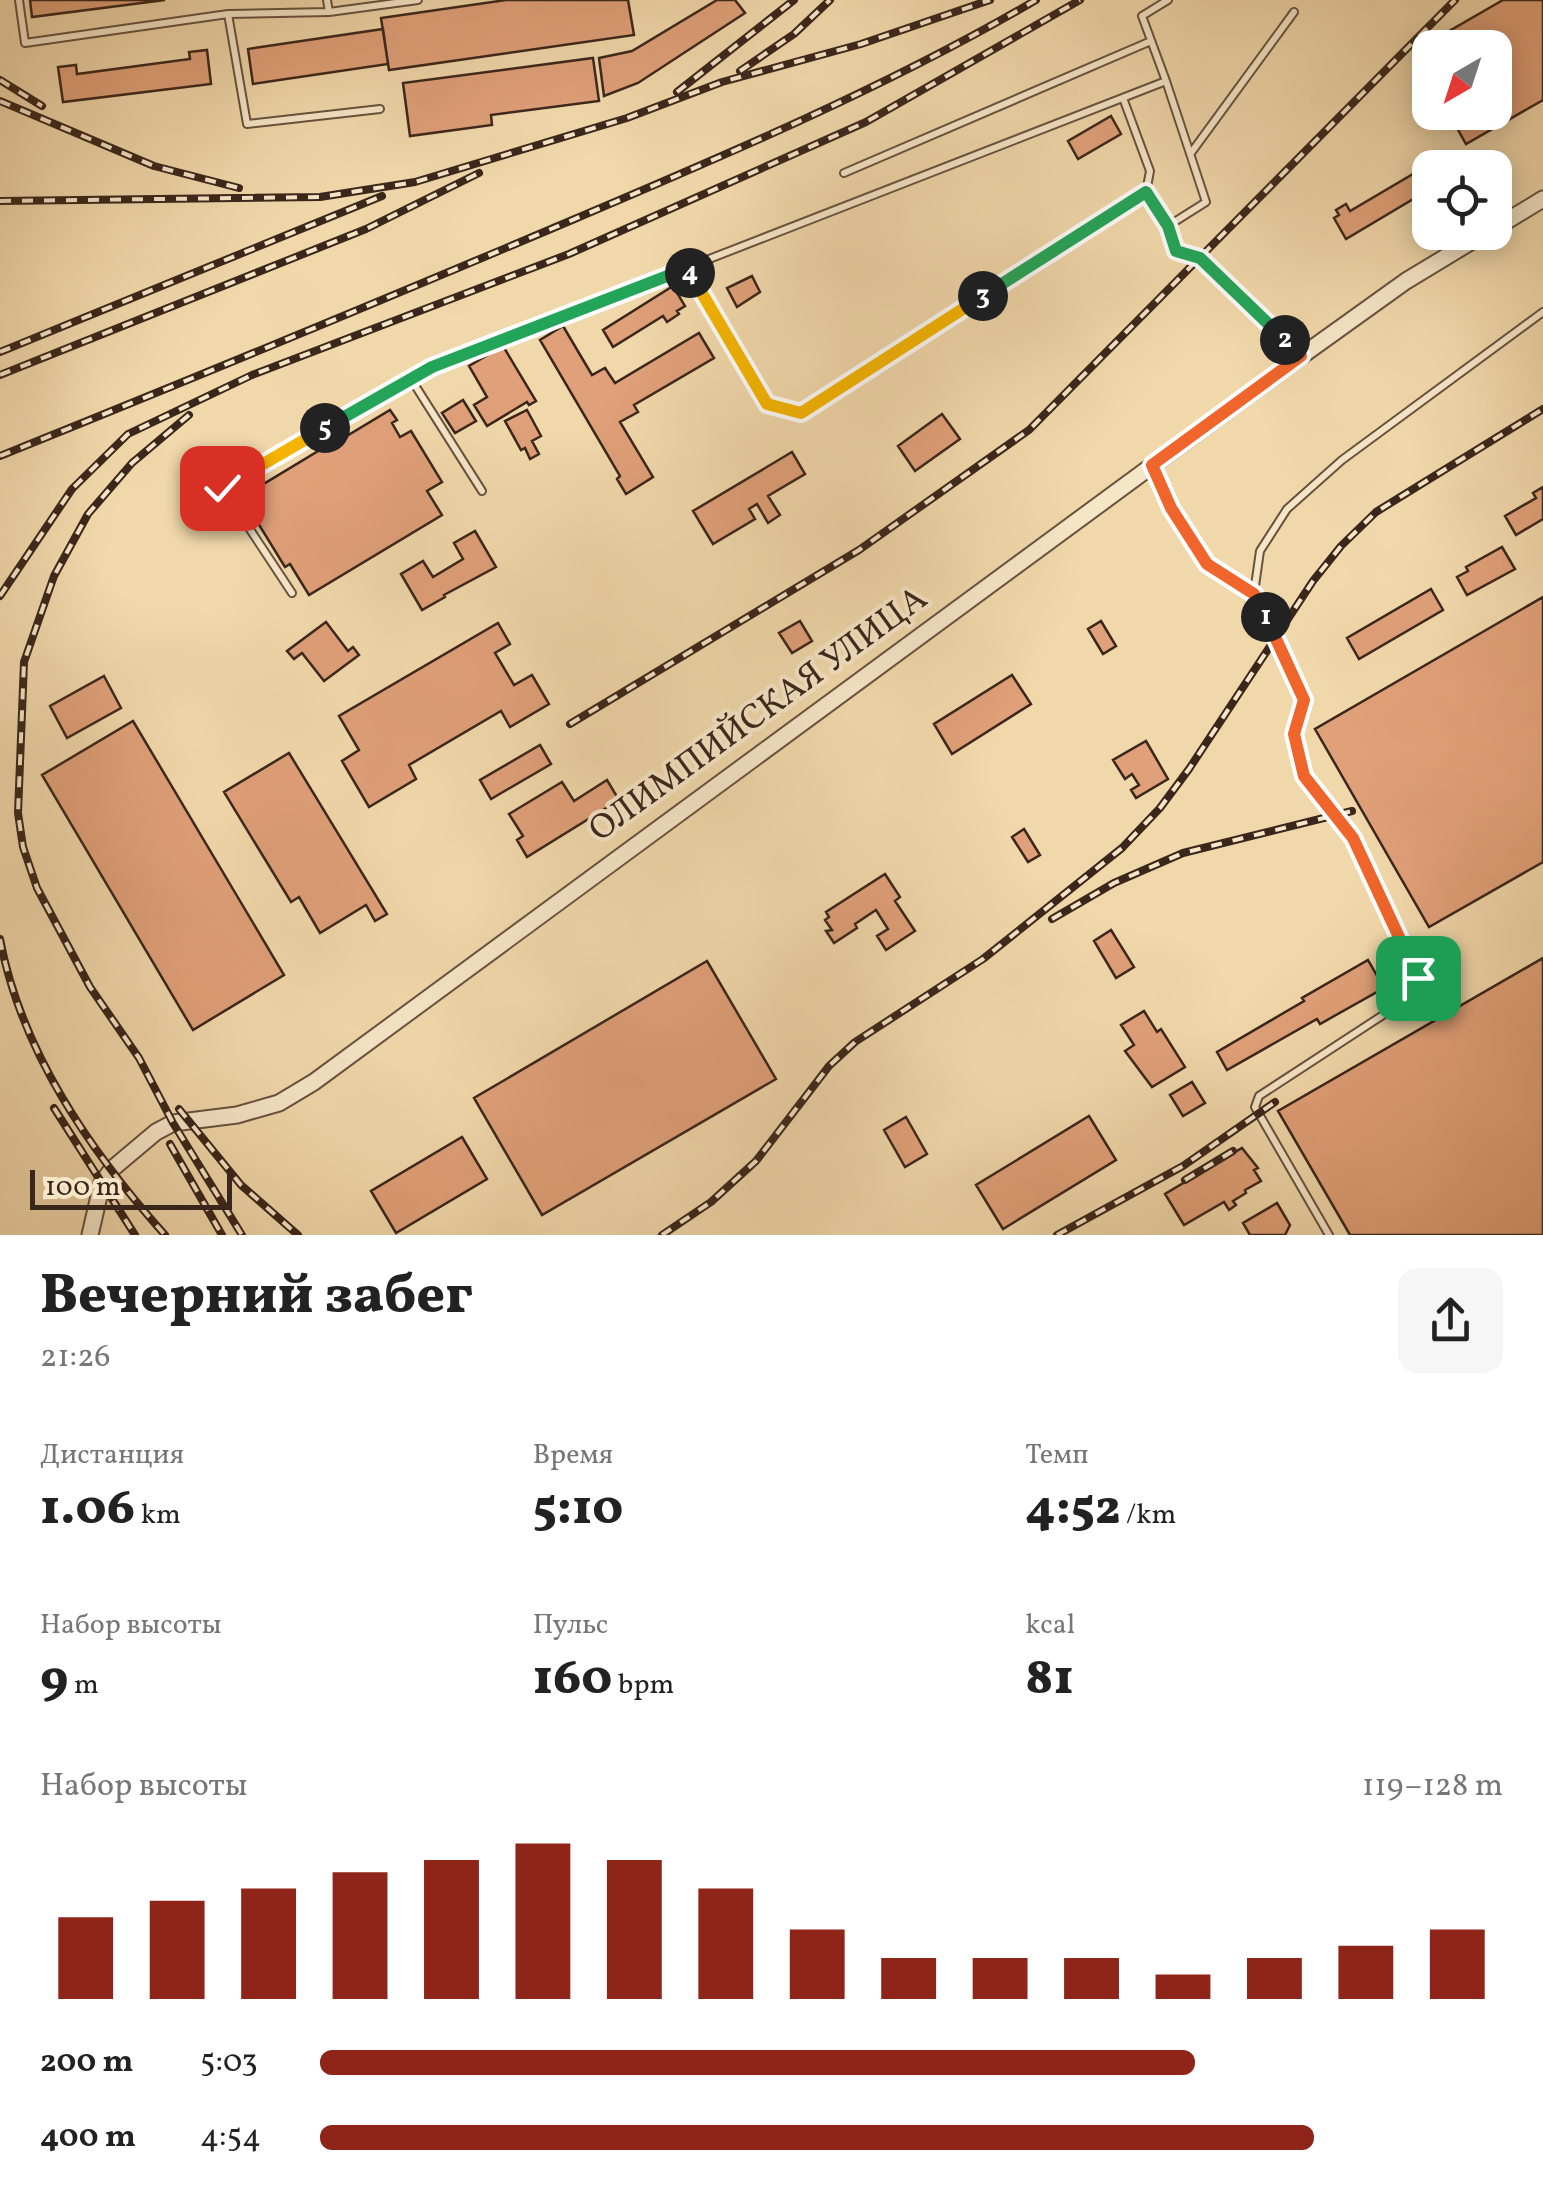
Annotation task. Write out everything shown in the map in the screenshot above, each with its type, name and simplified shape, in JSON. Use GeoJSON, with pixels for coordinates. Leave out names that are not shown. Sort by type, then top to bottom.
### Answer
{"type":"FeatureCollection","features":[{"type":"Feature","properties":{"kind":"street"},"geometry":{"type":"LineString","coordinates":[[1512,218],[1543,199]]}},
{"type":"Feature","properties":{"kind":"street","name":"ОЛИМПИЙСКАЯ УЛИЦА"},"geometry":{"type":"LineString","coordinates":[[90,1235],[102,1183],[112,1168],[148,1138],[173,1123],[237,1115],[279,1102],[314,1082],[1301,356],[1406,281],[1457,250]]}},
{"type":"Feature","properties":{"kind":"lane"},"geometry":{"type":"LineString","coordinates":[[19,0],[25,44],[228,14],[329,12],[418,0]]}},
{"type":"Feature","properties":{"kind":"lane"},"geometry":{"type":"LineString","coordinates":[[327,0],[329,12]]}},
{"type":"Feature","properties":{"kind":"lane"},"geometry":{"type":"LineString","coordinates":[[1168,0],[1142,16],[1206,202],[1168,226]]}},
{"type":"Feature","properties":{"kind":"lane"},"geometry":{"type":"LineString","coordinates":[[1190,154],[1294,12]]}},
{"type":"Feature","properties":{"kind":"lane"},"geometry":{"type":"LineString","coordinates":[[228,14],[248,124],[380,109]]}},
{"type":"Feature","properties":{"kind":"lane"},"geometry":{"type":"LineString","coordinates":[[844,173],[1151,41]]}},
{"type":"Feature","properties":{"kind":"lane"},"geometry":{"type":"LineString","coordinates":[[292,593],[222,488],[432,367],[1166,81]]}},
{"type":"Feature","properties":{"kind":"lane"},"geometry":{"type":"LineString","coordinates":[[1123,98],[1150,171],[1146,192],[1168,226],[1176,251],[1200,258],[1301,356]]}},
{"type":"Feature","properties":{"kind":"lane"},"geometry":{"type":"LineString","coordinates":[[688,268],[767,404],[801,413],[1146,192]]}},
{"type":"Feature","properties":{"kind":"lane"},"geometry":{"type":"LineString","coordinates":[[1254,594],[1260,551],[1287,509],[1342,460],[1543,312]]}},
{"type":"Feature","properties":{"kind":"lane"},"geometry":{"type":"LineString","coordinates":[[410,379],[482,491]]}},
{"type":"Feature","properties":{"kind":"lane"},"geometry":{"type":"LineString","coordinates":[[1152,465],[1171,508],[1207,564],[1254,594],[1304,700],[1294,734],[1304,776],[1353,838],[1418,978],[1406,1000],[1259,1096],[1255,1107],[1329,1235]]}},
{"type":"Feature","properties":{"kind":"building"},"geometry":{"type":"Polygon","coordinates":[[[30,0],[165,0],[32,17],[30,0]]]}},
{"type":"Feature","properties":{"kind":"building"},"geometry":{"type":"Polygon","coordinates":[[[506,0],[628,0],[634,35],[389,70],[381,18],[506,0]]]}},
{"type":"Feature","properties":{"kind":"building"},"geometry":{"type":"Polygon","coordinates":[[[717,0],[735,0],[745,13],[638,83],[604,96],[599,58],[632,51],[717,0]]]}},
{"type":"Feature","properties":{"kind":"building"},"geometry":{"type":"Polygon","coordinates":[[[1503,0],[1543,0],[1543,100],[1512,118],[1512,30],[1451,30],[1503,0]]]}},
{"type":"Feature","properties":{"kind":"building"},"geometry":{"type":"Polygon","coordinates":[[[383,29],[388,64],[253,84],[248,49],[383,29]]]}},
{"type":"Feature","properties":{"kind":"building"},"geometry":{"type":"Polygon","coordinates":[[[207,50],[211,84],[63,102],[58,67],[76,65],[77,74],[190,59],[189,52],[207,50]]]}},
{"type":"Feature","properties":{"kind":"building"},"geometry":{"type":"Polygon","coordinates":[[[593,58],[599,101],[491,115],[492,125],[410,136],[403,83],[593,58]]]}},
{"type":"Feature","properties":{"kind":"building"},"geometry":{"type":"Polygon","coordinates":[[[1111,116],[1121,134],[1078,159],[1068,141],[1111,116]]]}},
{"type":"Feature","properties":{"kind":"building"},"geometry":{"type":"Polygon","coordinates":[[[1458,130],[1490,130],[1466,144],[1458,130]]]}},
{"type":"Feature","properties":{"kind":"building"},"geometry":{"type":"Polygon","coordinates":[[[1412,175],[1412,200],[1346,239],[1334,218],[1339,215],[1336,210],[1346,204],[1350,211],[1412,175]]]}},
{"type":"Feature","properties":{"kind":"building"},"geometry":{"type":"Polygon","coordinates":[[[752,276],[760,292],[737,307],[727,288],[752,276]]]}},
{"type":"Feature","properties":{"kind":"building"},"geometry":{"type":"Polygon","coordinates":[[[673,286],[685,306],[677,311],[679,314],[667,322],[663,316],[613,347],[603,330],[673,286]]]}},
{"type":"Feature","properties":{"kind":"building"},"geometry":{"type":"Polygon","coordinates":[[[563,326],[592,375],[605,368],[615,383],[699,333],[714,358],[634,405],[638,412],[620,422],[653,477],[626,494],[617,479],[620,476],[540,340],[563,326]]]}},
{"type":"Feature","properties":{"kind":"building"},"geometry":{"type":"Polygon","coordinates":[[[503,346],[536,401],[529,405],[527,402],[487,426],[474,405],[487,397],[469,366],[503,346]]]}},
{"type":"Feature","properties":{"kind":"building"},"geometry":{"type":"Polygon","coordinates":[[[463,400],[476,421],[455,433],[442,413],[463,400]]]}},
{"type":"Feature","properties":{"kind":"building"},"geometry":{"type":"Polygon","coordinates":[[[390,410],[397,420],[392,423],[400,437],[411,431],[442,482],[427,491],[442,515],[309,595],[290,564],[285,567],[242,497],[328,445],[323,436],[338,427],[345,437],[390,410]]]}},
{"type":"Feature","properties":{"kind":"building"},"geometry":{"type":"Polygon","coordinates":[[[527,410],[541,436],[532,441],[539,454],[530,459],[505,421],[527,410]]]}},
{"type":"Feature","properties":{"kind":"building"},"geometry":{"type":"Polygon","coordinates":[[[942,414],[960,439],[915,471],[898,446],[942,414]]]}},
{"type":"Feature","properties":{"kind":"building"},"geometry":{"type":"Polygon","coordinates":[[[792,452],[805,474],[768,496],[780,515],[768,523],[757,504],[749,509],[755,519],[713,544],[693,511],[792,452]]]}},
{"type":"Feature","properties":{"kind":"building"},"geometry":{"type":"Polygon","coordinates":[[[1543,487],[1543,519],[1516,535],[1505,516],[1536,498],[1533,493],[1543,487]]]}},
{"type":"Feature","properties":{"kind":"building"},"geometry":{"type":"Polygon","coordinates":[[[475,531],[496,567],[422,610],[401,574],[423,561],[433,577],[463,559],[454,543],[475,531]]]}},
{"type":"Feature","properties":{"kind":"building"},"geometry":{"type":"Polygon","coordinates":[[[1502,547],[1515,569],[1467,595],[1457,577],[1468,571],[1466,567],[1502,547]]]}},
{"type":"Feature","properties":{"kind":"building"},"geometry":{"type":"Polygon","coordinates":[[[1431,589],[1443,610],[1359,659],[1347,638],[1431,589]]]}},
{"type":"Feature","properties":{"kind":"building"},"geometry":{"type":"Polygon","coordinates":[[[1543,597],[1543,862],[1429,927],[1315,729],[1543,597]]]}},
{"type":"Feature","properties":{"kind":"building"},"geometry":{"type":"Polygon","coordinates":[[[800,621],[812,641],[792,653],[779,633],[800,621]]]}},
{"type":"Feature","properties":{"kind":"building"},"geometry":{"type":"Polygon","coordinates":[[[1101,621],[1116,646],[1103,654],[1088,629],[1101,621]]]}},
{"type":"Feature","properties":{"kind":"building"},"geometry":{"type":"Polygon","coordinates":[[[326,622],[348,651],[353,647],[359,655],[324,681],[302,653],[294,659],[287,651],[326,622]]]}},
{"type":"Feature","properties":{"kind":"building"},"geometry":{"type":"Polygon","coordinates":[[[498,623],[510,644],[495,653],[514,685],[532,675],[549,704],[510,727],[501,711],[409,765],[416,779],[369,807],[342,761],[359,750],[339,716],[498,623]]]}},
{"type":"Feature","properties":{"kind":"building"},"geometry":{"type":"Polygon","coordinates":[[[1012,675],[1031,704],[952,754],[934,724],[1012,675]]]}},
{"type":"Feature","properties":{"kind":"building"},"geometry":{"type":"Polygon","coordinates":[[[104,676],[121,708],[67,738],[50,706],[104,676]]]}},
{"type":"Feature","properties":{"kind":"building"},"geometry":{"type":"Polygon","coordinates":[[[133,721],[284,975],[193,1030],[42,775],[133,721]]]}},
{"type":"Feature","properties":{"kind":"building"},"geometry":{"type":"Polygon","coordinates":[[[1146,741],[1168,779],[1136,798],[1131,790],[1139,785],[1132,774],[1125,779],[1113,760],[1146,741]]]}},
{"type":"Feature","properties":{"kind":"building"},"geometry":{"type":"Polygon","coordinates":[[[540,745],[551,764],[491,799],[480,780],[540,745]]]}},
{"type":"Feature","properties":{"kind":"building"},"geometry":{"type":"Polygon","coordinates":[[[289,753],[387,914],[375,921],[366,905],[320,933],[299,897],[291,902],[224,792],[289,753]]]}},
{"type":"Feature","properties":{"kind":"building"},"geometry":{"type":"Polygon","coordinates":[[[607,780],[619,800],[527,857],[517,840],[523,836],[509,814],[562,782],[574,801],[607,780]]]}},
{"type":"Feature","properties":{"kind":"building"},"geometry":{"type":"Polygon","coordinates":[[[1024,829],[1040,855],[1028,862],[1012,837],[1024,829]]]}},
{"type":"Feature","properties":{"kind":"building"},"geometry":{"type":"Polygon","coordinates":[[[885,874],[900,897],[895,901],[915,931],[886,950],[877,936],[888,929],[876,910],[834,943],[826,931],[832,930],[825,920],[829,917],[826,912],[885,874]]]}},
{"type":"Feature","properties":{"kind":"building"},"geometry":{"type":"Polygon","coordinates":[[[1111,930],[1134,967],[1116,978],[1094,941],[1111,930]]]}},
{"type":"Feature","properties":{"kind":"building"},"geometry":{"type":"Polygon","coordinates":[[[1543,958],[1543,1235],[1350,1235],[1278,1111],[1543,958]]]}},
{"type":"Feature","properties":{"kind":"building"},"geometry":{"type":"Polygon","coordinates":[[[1368,960],[1384,988],[1320,1024],[1317,1019],[1227,1070],[1217,1052],[1368,960]]]}},
{"type":"Feature","properties":{"kind":"building"},"geometry":{"type":"Polygon","coordinates":[[[707,961],[776,1079],[542,1215],[474,1098],[707,961]]]}},
{"type":"Feature","properties":{"kind":"building"},"geometry":{"type":"Polygon","coordinates":[[[1144,1011],[1157,1032],[1161,1029],[1185,1067],[1152,1087],[1125,1051],[1134,1045],[1121,1025],[1144,1011]]]}},
{"type":"Feature","properties":{"kind":"building"},"geometry":{"type":"Polygon","coordinates":[[[1192,1082],[1205,1103],[1183,1116],[1170,1095],[1192,1082]]]}},
{"type":"Feature","properties":{"kind":"building"},"geometry":{"type":"Polygon","coordinates":[[[1089,1116],[1116,1160],[1003,1229],[976,1185],[1089,1116]]]}},
{"type":"Feature","properties":{"kind":"building"},"geometry":{"type":"Polygon","coordinates":[[[906,1117],[927,1154],[905,1167],[884,1130],[906,1117]]]}},
{"type":"Feature","properties":{"kind":"building"},"geometry":{"type":"Polygon","coordinates":[[[462,1137],[487,1179],[396,1233],[371,1191],[462,1137]]]}},
{"type":"Feature","properties":{"kind":"building"},"geometry":{"type":"Polygon","coordinates":[[[1242,1148],[1258,1168],[1254,1170],[1261,1181],[1245,1190],[1229,1210],[1224,1202],[1184,1225],[1165,1194],[1242,1148]]]}},
{"type":"Feature","properties":{"kind":"building"},"geometry":{"type":"Polygon","coordinates":[[[1277,1203],[1290,1225],[1285,1235],[1250,1235],[1243,1223],[1277,1203]]]}},
{"type":"Feature","properties":{"kind":"railway"},"geometry":{"type":"LineString","coordinates":[[677,92],[794,0]]}},
{"type":"Feature","properties":{"kind":"railway"},"geometry":{"type":"LineString","coordinates":[[740,71],[794,34],[830,0]]}},
{"type":"Feature","properties":{"kind":"railway"},"geometry":{"type":"LineString","coordinates":[[0,201],[320,197],[415,182],[627,118],[722,82],[861,44],[990,0]]}},
{"type":"Feature","properties":{"kind":"railway"},"geometry":{"type":"LineString","coordinates":[[0,456],[736,150],[919,64],[1036,0]]}},
{"type":"Feature","properties":{"kind":"railway"},"geometry":{"type":"LineString","coordinates":[[0,596],[72,489],[128,434],[252,375],[569,254],[866,122],[1080,0]]}},
{"type":"Feature","properties":{"kind":"railway"},"geometry":{"type":"LineString","coordinates":[[570,724],[859,550],[1029,430],[1455,0]]}},
{"type":"Feature","properties":{"kind":"railway"},"geometry":{"type":"LineString","coordinates":[[0,80],[42,106]]}},
{"type":"Feature","properties":{"kind":"railway"},"geometry":{"type":"LineString","coordinates":[[0,101],[154,166],[239,188]]}},
{"type":"Feature","properties":{"kind":"railway"},"geometry":{"type":"LineString","coordinates":[[0,375],[366,229],[479,173]]}},
{"type":"Feature","properties":{"kind":"railway"},"geometry":{"type":"LineString","coordinates":[[0,352],[382,196]]}},
{"type":"Feature","properties":{"kind":"railway"},"geometry":{"type":"LineString","coordinates":[[662,1235],[711,1202],[756,1161],[829,1066],[855,1042],[983,959],[1122,848],[1160,808],[1189,769],[1313,581],[1376,512],[1543,409]]}},
{"type":"Feature","properties":{"kind":"railway"},"geometry":{"type":"LineString","coordinates":[[189,415],[132,463],[88,514],[54,576],[24,662],[18,813],[23,847],[37,888],[90,987],[139,1058],[173,1123],[242,1235]]}},
{"type":"Feature","properties":{"kind":"railway"},"geometry":{"type":"LineString","coordinates":[[1052,919],[1114,883],[1183,853],[1352,811]]}},
{"type":"Feature","properties":{"kind":"railway"},"geometry":{"type":"LineString","coordinates":[[0,939],[24,1021],[62,1097],[111,1169],[165,1235]]}},
{"type":"Feature","properties":{"kind":"railway"},"geometry":{"type":"LineString","coordinates":[[1057,1235],[1183,1166],[1275,1102]]}},
{"type":"Feature","properties":{"kind":"railway"},"geometry":{"type":"LineString","coordinates":[[54,1108],[135,1235]]}},
{"type":"Feature","properties":{"kind":"railway"},"geometry":{"type":"LineString","coordinates":[[179,1109],[241,1185],[298,1235]]}},
{"type":"Feature","properties":{"kind":"railway"},"geometry":{"type":"LineString","coordinates":[[170,1144],[222,1235]]}},
{"type":"Feature","properties":{"kind":"railway"},"geometry":{"type":"LineString","coordinates":[[1185,1180],[1233,1151]]}},
{"type":"Feature","properties":{"kind":"route"},"geometry":{"type":"LineString","coordinates":[[222,488],[432,367],[688,268],[767,404],[801,413],[1146,192],[1168,226],[1176,251],[1200,258],[1301,356],[1152,465],[1171,508],[1207,564],[1254,594],[1304,700],[1294,734],[1304,776],[1353,838],[1418,978]]}}]}
